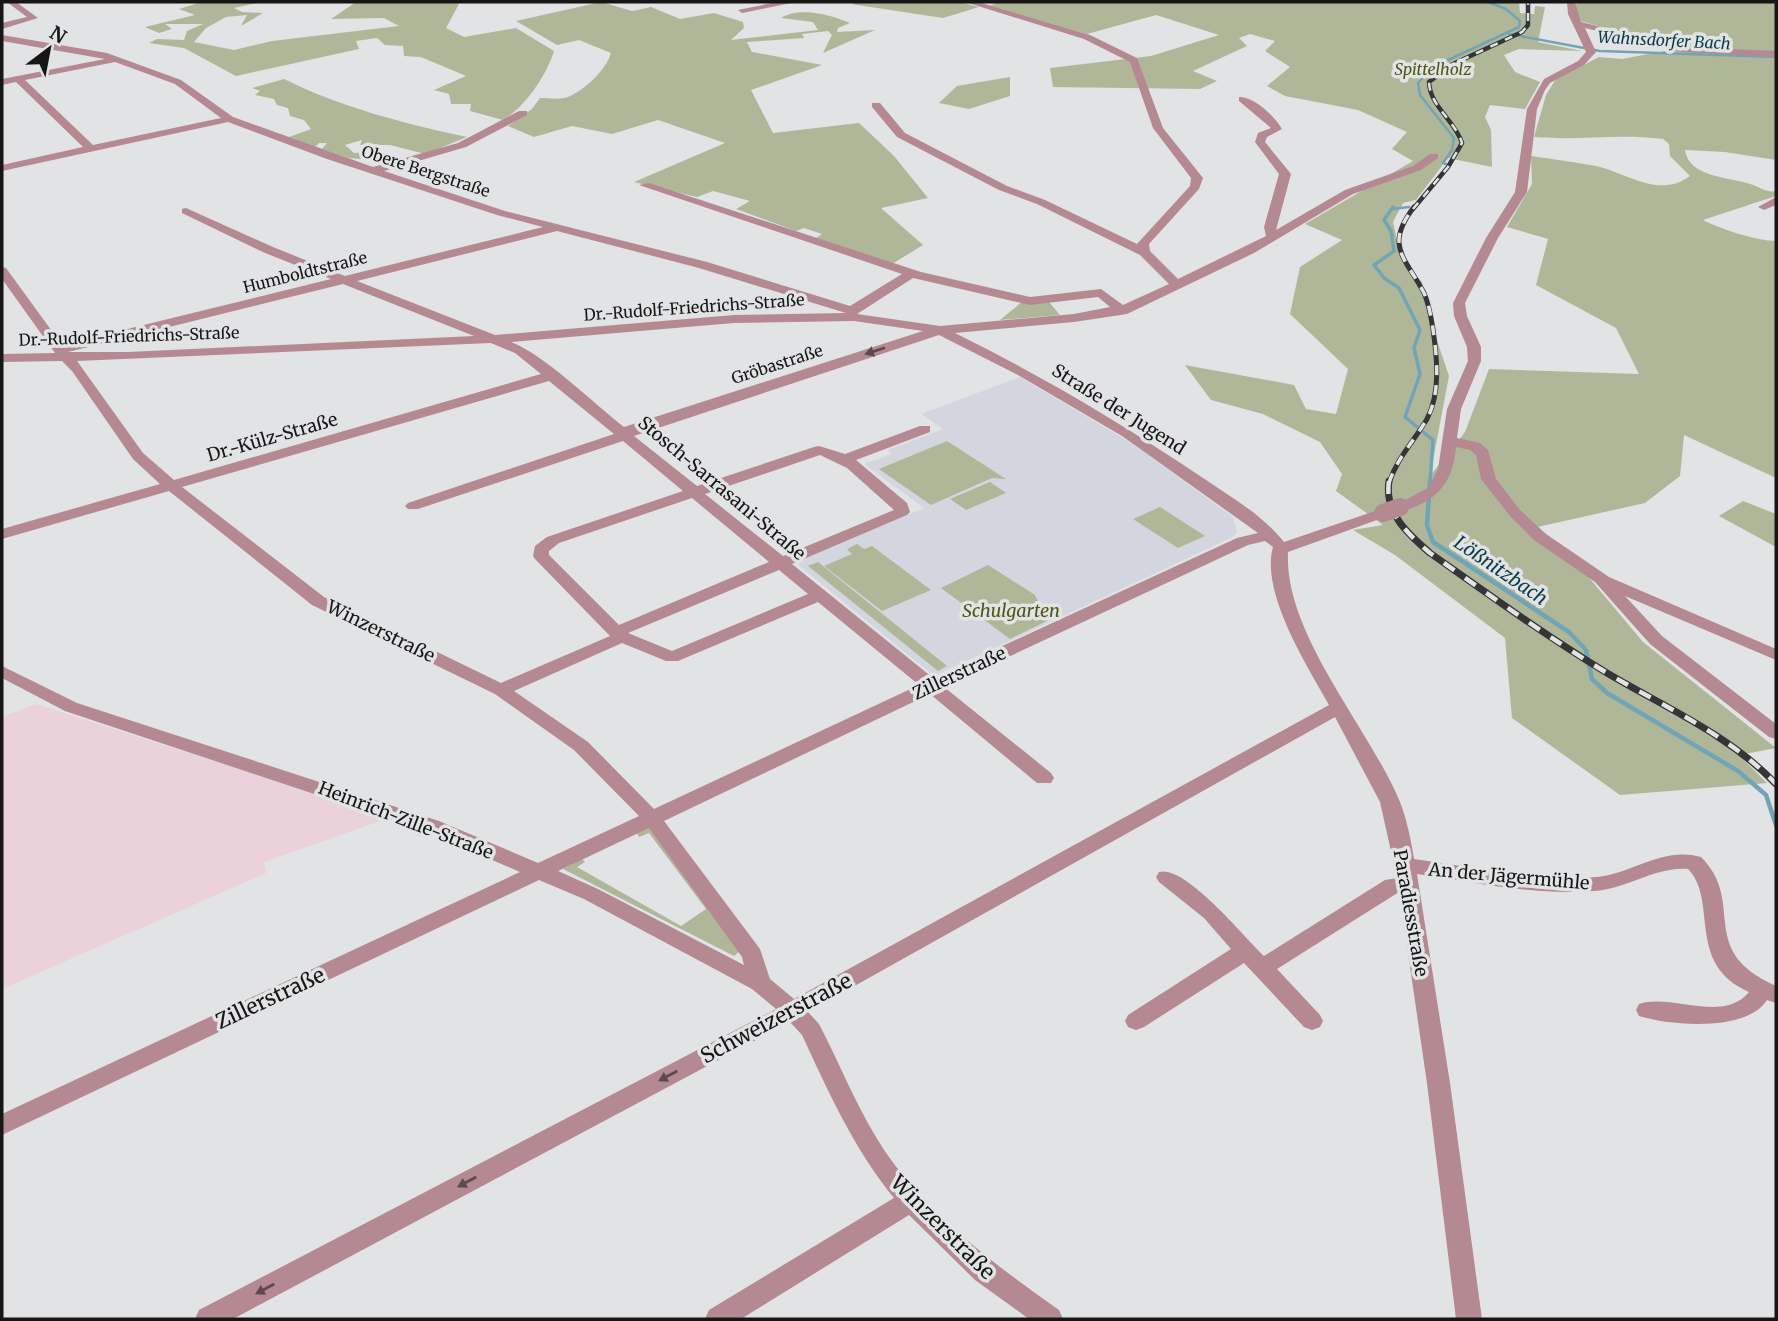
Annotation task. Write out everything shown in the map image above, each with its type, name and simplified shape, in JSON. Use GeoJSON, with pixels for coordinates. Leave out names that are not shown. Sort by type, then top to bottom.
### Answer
{"type":"FeatureCollection","features":[{"type":"Feature","properties":{"kind":"street"},"geometry":{"type":"LineString","coordinates":[[2,26],[34,18],[11,2]]}},
{"type":"Feature","properties":{"kind":"street"},"geometry":{"type":"LineString","coordinates":[[742,9],[792,2]]}},
{"type":"Feature","properties":{"kind":"street"},"geometry":{"type":"LineString","coordinates":[[969,2],[1087,37],[1134,60],[1158,128],[1197,178],[1195,187],[1143,244],[1144,252]]}},
{"type":"Feature","properties":{"kind":"street"},"geometry":{"type":"LineString","coordinates":[[1572,2],[1572,14],[1591,50],[1581,63],[1547,81],[1540,90],[1532,109],[1521,192],[1492,238],[1459,303],[1459,313],[1475,354],[1474,366],[1455,408],[1448,441],[1475,446],[1483,453],[1489,479],[1515,513],[1540,537],[1601,579],[1776,655]]}},
{"type":"Feature","properties":{"kind":"street"},"geometry":{"type":"LineString","coordinates":[[1580,25],[1651,44],[1699,51],[1776,54]]}},
{"type":"Feature","properties":{"kind":"street","name":"Obere Bergstraße"},"geometry":{"type":"LineString","coordinates":[[2,38],[82,50],[117,60],[178,82],[229,119],[331,157],[501,213],[703,265],[853,314]]}},
{"type":"Feature","properties":{"kind":"street"},"geometry":{"type":"LineString","coordinates":[[2,82],[117,60]]}},
{"type":"Feature","properties":{"kind":"street"},"geometry":{"type":"LineString","coordinates":[[18,79],[91,149]]}},
{"type":"Feature","properties":{"kind":"street"},"geometry":{"type":"LineString","coordinates":[[1243,99],[1273,122],[1277,129],[1262,135],[1260,142],[1285,174],[1270,227],[1272,237]]}},
{"type":"Feature","properties":{"kind":"street"},"geometry":{"type":"LineString","coordinates":[[876,106],[901,135],[1003,188],[1144,252],[1175,283]]}},
{"type":"Feature","properties":{"kind":"street"},"geometry":{"type":"LineString","coordinates":[[376,170],[462,145],[523,113]]}},
{"type":"Feature","properties":{"kind":"street"},"geometry":{"type":"LineString","coordinates":[[2,168],[229,119]]}},
{"type":"Feature","properties":{"kind":"street","name":"Dr.-Rudolf-Friedrichs-Straße"},"geometry":{"type":"LineString","coordinates":[[2,358],[61,353],[498,339],[734,319],[853,314],[940,330],[1122,311],[1272,237],[1349,192],[1417,168],[1434,156]]}},
{"type":"Feature","properties":{"kind":"street"},"geometry":{"type":"LineString","coordinates":[[645,184],[912,273],[1030,301],[1101,293],[1122,311]]}},
{"type":"Feature","properties":{"kind":"street"},"geometry":{"type":"LineString","coordinates":[[1764,207],[1776,201]]}},
{"type":"Feature","properties":{"kind":"street","name":"Stosch-Sarrasani-Straße"},"geometry":{"type":"LineString","coordinates":[[187,211],[269,250],[520,350],[1044,778]]}},
{"type":"Feature","properties":{"kind":"street","name":"Humboldtstraße"},"geometry":{"type":"LineString","coordinates":[[61,353],[559,227]]}},
{"type":"Feature","properties":{"kind":"street","name":"Winzerstraße"},"geometry":{"type":"LineString","coordinates":[[2,271],[61,353],[77,368],[138,456],[172,486],[318,601],[501,690],[581,746],[652,818],[752,955],[760,982]]}},
{"type":"Feature","properties":{"kind":"street"},"geometry":{"type":"LineString","coordinates":[[853,314],[912,273]]}},
{"type":"Feature","properties":{"kind":"street","name":"Gröbastraße"},"geometry":{"type":"LineString","coordinates":[[413,506],[940,330]]}},
{"type":"Feature","properties":{"kind":"street","name":"Straße der Jugend"},"geometry":{"type":"LineString","coordinates":[[940,330],[1023,372],[1127,433],[1259,524],[1275,542]]}},
{"type":"Feature","properties":{"kind":"street","name":"Dr.-Külz-Straße"},"geometry":{"type":"LineString","coordinates":[[2,534],[553,375]]}},
{"type":"Feature","properties":{"kind":"street"},"geometry":{"type":"LineString","coordinates":[[843,460],[925,429]]}},
{"type":"Feature","properties":{"kind":"street","name":"Zillerstraße"},"geometry":{"type":"LineString","coordinates":[[2,1125],[1243,541],[1275,542],[1417,501],[1437,488],[1446,473],[1448,441]]}},
{"type":"Feature","properties":{"kind":"street"},"geometry":{"type":"LineString","coordinates":[[501,690],[619,635],[781,562],[902,512],[902,506],[843,460],[819,450],[553,540],[541,549],[541,556],[619,635],[662,655],[680,655],[821,595]]}},
{"type":"Feature","properties":{"kind":"street","name":"Paradiesstraße"},"geometry":{"type":"LineString","coordinates":[[1275,542],[1280,582],[1312,656],[1390,802],[1436,1057],[1469,1319]]}},
{"type":"Feature","properties":{"kind":"street"},"geometry":{"type":"LineString","coordinates":[[1601,579],[1656,639],[1776,733]]}},
{"type":"Feature","properties":{"kind":"street","name":"Heinrich-Zille-Straße"},"geometry":{"type":"LineString","coordinates":[[2,671],[71,707],[432,826],[591,894],[760,982],[793,1010]]}},
{"type":"Feature","properties":{"kind":"street","name":"Schweizerstraße"},"geometry":{"type":"LineString","coordinates":[[208,1319],[793,1010],[1339,707]]}},
{"type":"Feature","properties":{"kind":"street","name":"An der Jägermühle"},"geometry":{"type":"LineString","coordinates":[[1405,875],[1574,885],[1615,882],[1672,861],[1693,862],[1706,876],[1719,950],[1725,962],[1734,973],[1769,992]]}},
{"type":"Feature","properties":{"kind":"street"},"geometry":{"type":"LineString","coordinates":[[1263,968],[1405,875]]}},
{"type":"Feature","properties":{"kind":"street"},"geometry":{"type":"LineString","coordinates":[[1166,877],[1211,913],[1312,1021]]}},
{"type":"Feature","properties":{"kind":"street"},"geometry":{"type":"LineString","coordinates":[[1136,1021],[1245,951]]}},
{"type":"Feature","properties":{"kind":"street"},"geometry":{"type":"LineString","coordinates":[[1647,1010],[1720,1016],[1746,1008],[1769,992]]}},
{"type":"Feature","properties":{"kind":"street","name":"Winzerstraße"},"geometry":{"type":"LineString","coordinates":[[793,1010],[811,1030],[875,1156],[911,1201],[984,1272],[1050,1319]]}},
{"type":"Feature","properties":{"kind":"street"},"geometry":{"type":"LineString","coordinates":[[718,1319],[911,1201]]}},
{"type":"Feature","properties":{"kind":"shaded area"},"geometry":{"type":"Polygon","coordinates":[[[1020,377],[1131,443],[1233,517],[1237,531],[1233,537],[934,676],[795,562],[924,508],[864,464],[892,454],[888,450],[943,429],[921,414],[1020,377]]]}},
{"type":"Feature","properties":{"kind":"shaded area"},"geometry":{"type":"Polygon","coordinates":[[[36,704],[386,819],[264,862],[266,873],[2,989],[2,717],[36,704]]]}},
{"type":"Feature","properties":{"kind":"green space"},"geometry":{"type":"Polygon","coordinates":[[[202,2],[262,2],[234,8],[242,12],[263,13],[241,26],[247,15],[226,17],[206,28],[194,42],[234,50],[272,41],[399,26],[384,18],[331,19],[356,2],[456,2],[459,4],[446,28],[464,37],[516,28],[554,51],[534,90],[519,108],[503,120],[470,111],[471,104],[451,104],[449,94],[434,90],[466,76],[421,57],[404,56],[403,46],[385,45],[377,38],[356,41],[359,49],[236,76],[184,48],[149,43],[157,39],[184,40],[187,31],[203,24],[165,24],[172,29],[159,33],[145,27],[195,15],[179,9],[202,2]]]}},
{"type":"Feature","properties":{"kind":"green space"},"geometry":{"type":"Polygon","coordinates":[[[601,2],[632,11],[651,7],[680,19],[714,13],[743,22],[744,28],[731,40],[818,30],[813,22],[781,18],[788,14],[806,12],[850,23],[838,28],[837,32],[875,30],[823,53],[832,35],[828,31],[802,34],[804,38],[747,42],[752,52],[822,65],[751,90],[773,133],[859,123],[894,156],[928,198],[881,208],[923,245],[892,264],[816,238],[822,234],[804,228],[796,231],[736,209],[750,201],[713,191],[697,197],[634,182],[725,143],[658,120],[612,134],[572,126],[534,137],[508,126],[532,109],[540,98],[565,98],[581,90],[600,73],[611,53],[579,40],[557,45],[516,21],[601,2]]]}},
{"type":"Feature","properties":{"kind":"green space"},"geometry":{"type":"Polygon","coordinates":[[[959,2],[979,7],[943,18],[851,4],[959,2]]]}},
{"type":"Feature","properties":{"kind":"green space","name":"Spittelholz"},"geometry":{"type":"Polygon","coordinates":[[[1000,2],[1519,2],[1520,13],[1534,14],[1535,6],[1545,7],[1538,42],[1582,51],[1519,49],[1504,55],[1515,72],[1540,82],[1525,109],[1490,105],[1485,117],[1491,130],[1492,167],[1448,158],[1416,200],[1403,203],[1393,222],[1401,259],[1422,282],[1427,311],[1449,376],[1430,476],[1465,432],[1489,369],[1639,374],[1616,328],[1536,285],[1548,239],[1507,227],[1532,184],[1531,156],[1596,166],[1655,185],[1667,185],[1690,176],[1670,156],[1669,144],[1663,139],[1534,137],[1546,95],[1556,79],[1599,57],[1622,59],[1670,50],[1669,38],[1624,33],[1580,21],[1574,6],[1578,2],[1776,2],[1776,160],[1725,152],[1685,150],[1688,159],[1702,171],[1776,191],[1776,196],[1703,220],[1739,234],[1776,241],[1776,478],[1684,435],[1680,476],[1645,503],[1524,530],[1586,574],[1643,642],[1776,748],[1739,755],[1767,783],[1620,795],[1512,718],[1505,638],[1395,555],[1353,530],[1383,525],[1336,491],[1342,474],[1320,442],[1263,414],[1211,400],[1185,365],[1294,385],[1306,409],[1336,414],[1348,369],[1290,314],[1300,267],[1342,240],[1305,224],[1413,161],[1392,149],[1407,132],[1358,110],[1285,96],[1267,86],[1290,67],[1265,51],[1275,41],[1250,34],[1239,38],[1247,46],[1193,71],[1217,81],[1200,89],[1053,87],[1050,68],[1151,56],[1219,35],[1156,15],[1087,34],[989,6],[1000,2]]]}},
{"type":"Feature","properties":{"kind":"green space"},"geometry":{"type":"Polygon","coordinates":[[[1010,77],[1010,96],[969,109],[939,103],[957,86],[1010,77]]]}},
{"type":"Feature","properties":{"kind":"green space"},"geometry":{"type":"Polygon","coordinates":[[[284,79],[374,114],[467,137],[425,154],[390,145],[360,145],[362,140],[345,145],[354,153],[374,152],[377,157],[373,160],[348,158],[322,149],[327,143],[319,143],[315,147],[289,137],[311,129],[304,120],[290,116],[288,108],[277,105],[274,99],[255,95],[260,91],[252,88],[284,79]]]}},
{"type":"Feature","properties":{"kind":"green space"},"geometry":{"type":"Polygon","coordinates":[[[1023,301],[1049,302],[1060,315],[1000,320],[1023,301]]]}},
{"type":"Feature","properties":{"kind":"green space"},"geometry":{"type":"Polygon","coordinates":[[[947,441],[1006,479],[992,478],[931,505],[879,469],[947,441]]]}},
{"type":"Feature","properties":{"kind":"green space"},"geometry":{"type":"Polygon","coordinates":[[[990,482],[1006,493],[966,510],[950,499],[990,482]]]}},
{"type":"Feature","properties":{"kind":"green space"},"geometry":{"type":"Polygon","coordinates":[[[1743,501],[1776,514],[1776,547],[1719,516],[1743,501]]]}},
{"type":"Feature","properties":{"kind":"green space"},"geometry":{"type":"Polygon","coordinates":[[[1160,507],[1205,536],[1178,548],[1133,519],[1160,507]]]}},
{"type":"Feature","properties":{"kind":"green space"},"geometry":{"type":"Polygon","coordinates":[[[857,544],[864,549],[872,546],[931,590],[882,611],[824,566],[852,554],[847,549],[857,544]]]}},
{"type":"Feature","properties":{"kind":"green space"},"geometry":{"type":"Polygon","coordinates":[[[818,562],[947,666],[938,671],[808,566],[818,562]]]}},
{"type":"Feature","properties":{"kind":"green space","name":"Schulgarten"},"geometry":{"type":"Polygon","coordinates":[[[988,565],[1035,595],[1047,621],[1010,639],[941,588],[988,565]]]}},
{"type":"Feature","properties":{"kind":"green space"},"geometry":{"type":"Polygon","coordinates":[[[651,827],[739,952],[734,956],[563,869],[582,859],[585,862],[577,867],[681,926],[706,909],[649,833],[639,837],[637,833],[651,827]]]}},
{"type":"Feature","properties":{"kind":"waterway","name":"Lößnitzbach"},"geometry":{"type":"LineString","coordinates":[[1446,164],[1443,163],[1452,150],[1454,138],[1420,95],[1418,83],[1433,67],[1519,27],[1520,21],[1506,9],[1488,2]]}},
{"type":"Feature","properties":{"kind":"waterway","name":"Wahnsdorfer Bach"},"geometry":{"type":"LineString","coordinates":[[1509,34],[1600,51],[1776,57]]}},
{"type":"Feature","properties":{"kind":"waterway","name":"Lößnitzbach"},"geometry":{"type":"LineString","coordinates":[[1393,207],[1384,220],[1391,231],[1394,251],[1374,265],[1384,278],[1399,288],[1420,330],[1414,348],[1420,374],[1405,417],[1433,440],[1430,483]]}},
{"type":"Feature","properties":{"kind":"waterway","name":"Lößnitzbach"},"geometry":{"type":"LineString","coordinates":[[1392,209],[1409,207]]}},
{"type":"Feature","properties":{"kind":"waterway","name":"Lößnitzbach"},"geometry":{"type":"LineString","coordinates":[[1430,481],[1427,525],[1433,542],[1569,632],[1586,650],[1592,679],[1607,693],[1738,771],[1766,795],[1776,825]]}},
{"type":"Feature","properties":{"kind":"railway"},"geometry":{"type":"LineString","coordinates":[[1413,209],[1448,167],[1462,143],[1434,99],[1429,82],[1453,64],[1522,32],[1528,25],[1528,2]]}},
{"type":"Feature","properties":{"kind":"railway"},"geometry":{"type":"LineString","coordinates":[[1389,483],[1401,458],[1427,419],[1434,398],[1437,375],[1429,306],[1405,260],[1399,242],[1405,220],[1414,207]]}},
{"type":"Feature","properties":{"kind":"railway"},"geometry":{"type":"LineString","coordinates":[[1389,481],[1390,503],[1399,522],[1430,553],[1584,659],[1738,750],[1776,784]]}}]}
